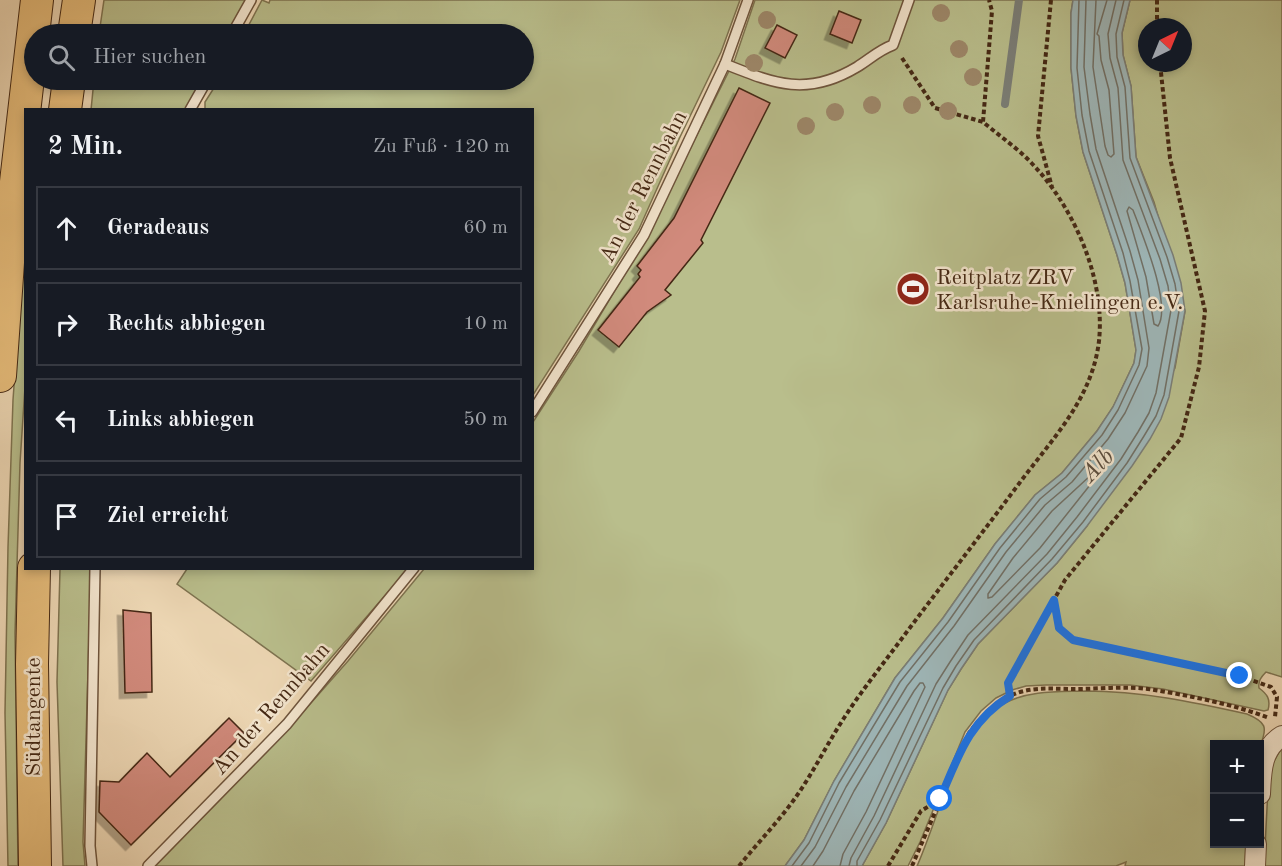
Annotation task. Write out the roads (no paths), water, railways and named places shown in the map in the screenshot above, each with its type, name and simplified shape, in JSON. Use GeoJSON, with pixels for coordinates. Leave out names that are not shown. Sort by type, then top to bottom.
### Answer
{"type":"FeatureCollection","features":[{"type":"Feature","properties":{"kind":"highway"},"geometry":{"type":"LineString","coordinates":[[34,24],[37,0]]}},
{"type":"Feature","properties":{"kind":"highway"},"geometry":{"type":"LineString","coordinates":[[75,24],[79,0]]}},
{"type":"Feature","properties":{"kind":"highway"},"geometry":{"type":"LineString","coordinates":[[24,108],[27,90]]}},
{"type":"Feature","properties":{"kind":"highway"},"geometry":{"type":"LineString","coordinates":[[65,108],[68,90]]}},
{"type":"Feature","properties":{"kind":"highway"},"geometry":{"type":"LineString","coordinates":[[0,376],[11,223],[24,112]]}},
{"type":"Feature","properties":{"kind":"highway","name":"Südtangente"},"geometry":{"type":"LineString","coordinates":[[34,570],[32,676],[35,866]]}},
{"type":"Feature","properties":{"kind":"street"},"geometry":{"type":"LineString","coordinates":[[1264,758],[1279,728]]}},
{"type":"Feature","properties":{"kind":"street"},"geometry":{"type":"LineString","coordinates":[[1255,866],[1256,848]]}},
{"type":"Feature","properties":{"kind":"lane"},"geometry":{"type":"LineString","coordinates":[[238,24],[251,0]]}},
{"type":"Feature","properties":{"kind":"lane","name":"An der Rennbahn"},"geometry":{"type":"LineString","coordinates":[[534,409],[644,235],[725,64],[748,0]]}},
{"type":"Feature","properties":{"kind":"lane"},"geometry":{"type":"LineString","coordinates":[[725,64],[766,80],[797,86],[826,82],[857,67],[882,49],[893,45],[909,0]]}},
{"type":"Feature","properties":{"kind":"lane"},"geometry":{"type":"LineString","coordinates":[[191,108],[201,90]]}},
{"type":"Feature","properties":{"kind":"lane"},"geometry":{"type":"LineString","coordinates":[[92,866],[90,846],[95,570]]}},
{"type":"Feature","properties":{"kind":"lane","name":"An der Rennbahn"},"geometry":{"type":"LineString","coordinates":[[148,866],[287,724],[412,570]]}},
{"type":"Feature","properties":{"kind":"water","name":"Alb"},"geometry":{"type":"Polygon","coordinates":[[[1073,0],[1130,0],[1122,33],[1123,55],[1131,86],[1136,157],[1173,255],[1181,283],[1185,311],[1169,397],[1150,439],[1087,526],[1057,563],[978,644],[961,669],[948,690],[886,823],[862,866],[785,866],[804,840],[834,781],[895,678],[943,618],[995,544],[1035,495],[1062,473],[1097,431],[1113,407],[1134,363],[1136,350],[1125,283],[1083,152],[1076,116],[1071,68],[1073,0]]]}},
{"type":"Feature","properties":{"kind":"waterway"},"geometry":{"type":"LineString","coordinates":[[1005,104],[1019,0]]}},
{"type":"Feature","properties":{"kind":"place","name":"Reitplatz ZRV Karlsruhe-Knielingen e.V."},"geometry":{"type":"Point","coordinates":[913,289]}}]}
